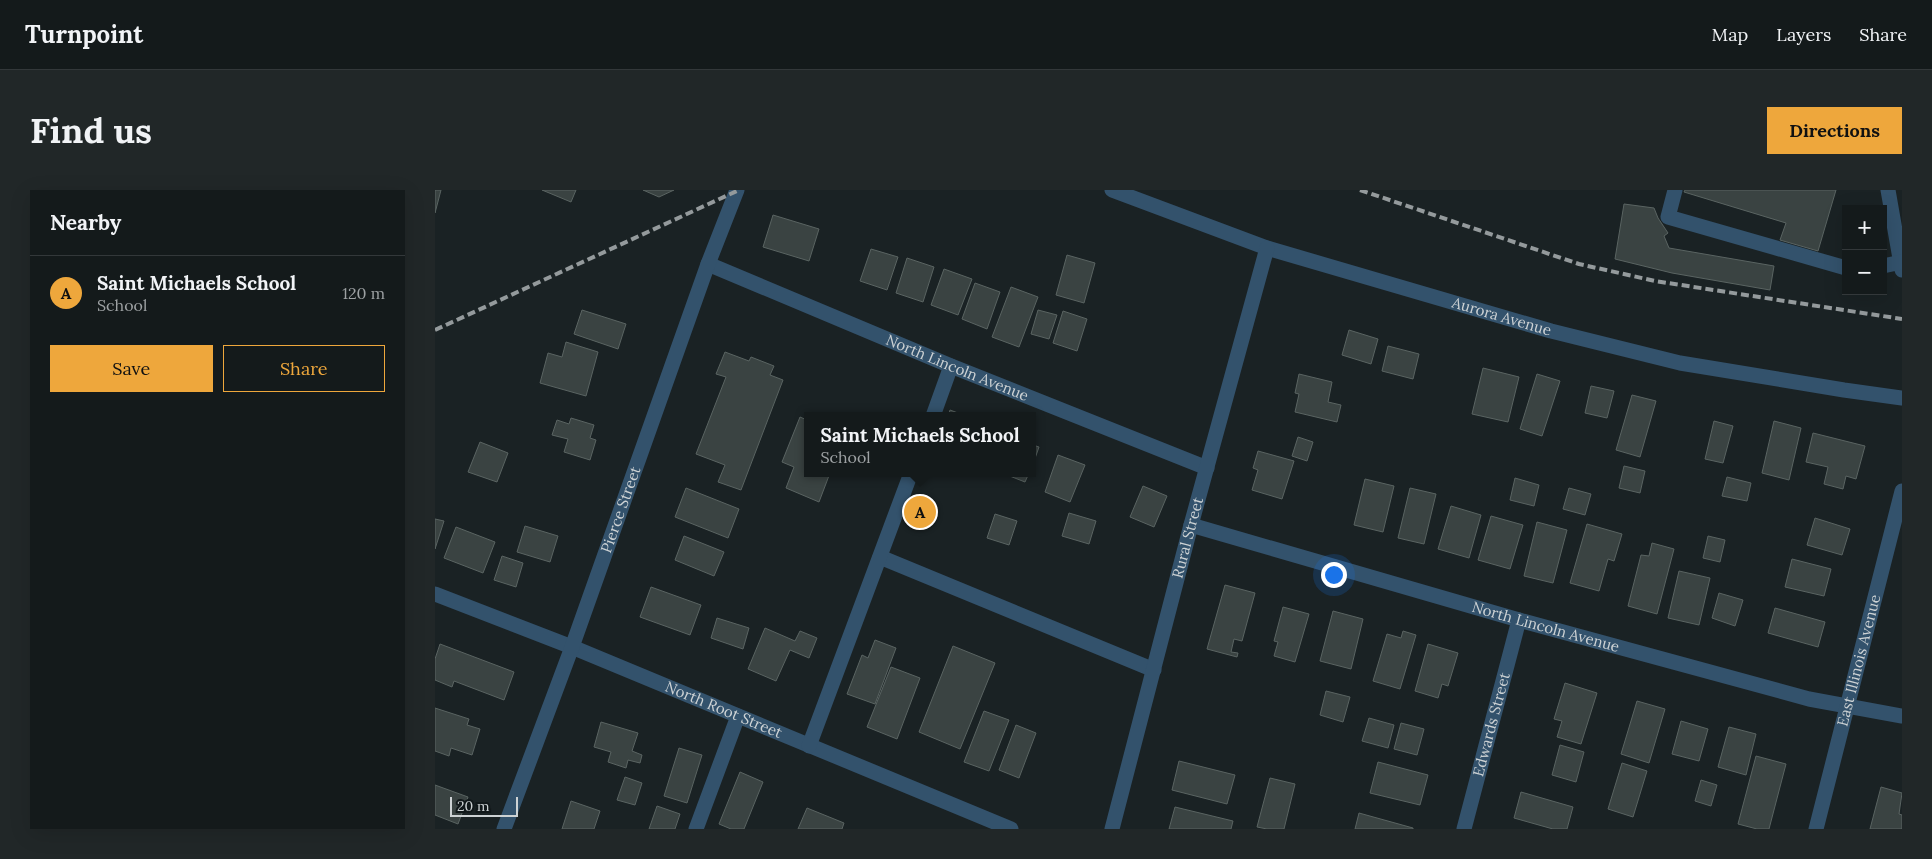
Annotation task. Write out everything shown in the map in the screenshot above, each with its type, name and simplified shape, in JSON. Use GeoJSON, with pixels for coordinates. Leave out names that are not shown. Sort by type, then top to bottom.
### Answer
{"type":"FeatureCollection","features":[{"type":"Feature","properties":{"kind":"street","name":"Pierce Street"},"geometry":{"type":"LineString","coordinates":[[504,829],[572,647],[708,264],[737,190]]}},
{"type":"Feature","properties":{"kind":"street","name":"Aurora Avenue"},"geometry":{"type":"LineString","coordinates":[[1112,190],[1267,248],[1551,331],[1680,363],[1902,398]]}},
{"type":"Feature","properties":{"kind":"street"},"geometry":{"type":"LineString","coordinates":[[1675,190],[1668,217],[1842,267]]}},
{"type":"Feature","properties":{"kind":"street"},"geometry":{"type":"LineString","coordinates":[[1887,266],[1901,266],[1888,190]]}},
{"type":"Feature","properties":{"kind":"street","name":"Rural Street"},"geometry":{"type":"LineString","coordinates":[[1112,829],[1191,525],[1267,248]]}},
{"type":"Feature","properties":{"kind":"street","name":"North Lincoln Avenue"},"geometry":{"type":"LineString","coordinates":[[708,264],[951,366],[1207,468]]}},
{"type":"Feature","properties":{"kind":"street"},"geometry":{"type":"LineString","coordinates":[[934,412],[951,366]]}},
{"type":"Feature","properties":{"kind":"street"},"geometry":{"type":"LineString","coordinates":[[809,746],[910,477]]}},
{"type":"Feature","properties":{"kind":"street","name":"East Illinois Avenue"},"geometry":{"type":"LineString","coordinates":[[1816,829],[1902,491]]}},
{"type":"Feature","properties":{"kind":"street","name":"North Lincoln Avenue"},"geometry":{"type":"LineString","coordinates":[[1191,525],[1519,620],[1809,699],[1902,716]]}},
{"type":"Feature","properties":{"kind":"street"},"geometry":{"type":"LineString","coordinates":[[880,557],[1154,670]]}},
{"type":"Feature","properties":{"kind":"street","name":"North Root Street"},"geometry":{"type":"LineString","coordinates":[[435,594],[572,647],[1011,829]]}},
{"type":"Feature","properties":{"kind":"street","name":"Edwards Street"},"geometry":{"type":"LineString","coordinates":[[1464,829],[1519,620]]}},
{"type":"Feature","properties":{"kind":"street"},"geometry":{"type":"LineString","coordinates":[[696,829],[737,716]]}},
{"type":"Feature","properties":{"kind":"building"},"geometry":{"type":"Polygon","coordinates":[[[435,190],[441,190],[435,213],[435,190]]]}},
{"type":"Feature","properties":{"kind":"building"},"geometry":{"type":"Polygon","coordinates":[[[542,190],[576,190],[571,202],[542,190]]]}},
{"type":"Feature","properties":{"kind":"building"},"geometry":{"type":"Polygon","coordinates":[[[643,190],[674,190],[659,197],[643,190]]]}},
{"type":"Feature","properties":{"kind":"building"},"geometry":{"type":"Polygon","coordinates":[[[1685,190],[1836,190],[1818,251],[1780,240],[1786,223],[1684,192],[1685,190]]]}},
{"type":"Feature","properties":{"kind":"building"},"geometry":{"type":"Polygon","coordinates":[[[1624,204],[1654,208],[1668,233],[1664,236],[1669,248],[1774,266],[1770,290],[1672,273],[1615,259],[1624,204]]]}},
{"type":"Feature","properties":{"kind":"building"},"geometry":{"type":"Polygon","coordinates":[[[773,215],[819,229],[809,261],[763,247],[773,215]]]}},
{"type":"Feature","properties":{"kind":"building"},"geometry":{"type":"Polygon","coordinates":[[[871,249],[898,257],[887,290],[860,281],[871,249]]]}},
{"type":"Feature","properties":{"kind":"building"},"geometry":{"type":"Polygon","coordinates":[[[1067,255],[1095,263],[1084,303],[1056,295],[1067,255]]]}},
{"type":"Feature","properties":{"kind":"building"},"geometry":{"type":"Polygon","coordinates":[[[907,258],[934,267],[923,302],[896,293],[907,258]]]}},
{"type":"Feature","properties":{"kind":"building"},"geometry":{"type":"Polygon","coordinates":[[[944,269],[972,279],[958,315],[931,305],[944,269]]]}},
{"type":"Feature","properties":{"kind":"building"},"geometry":{"type":"Polygon","coordinates":[[[975,283],[1000,292],[987,329],[962,319],[975,283]]]}},
{"type":"Feature","properties":{"kind":"building"},"geometry":{"type":"Polygon","coordinates":[[[1011,287],[1038,297],[1019,347],[992,337],[1011,287]]]}},
{"type":"Feature","properties":{"kind":"building"},"geometry":{"type":"Polygon","coordinates":[[[582,310],[626,324],[618,349],[574,334],[582,310]]]}},
{"type":"Feature","properties":{"kind":"building"},"geometry":{"type":"Polygon","coordinates":[[[1038,310],[1057,315],[1049,339],[1031,334],[1038,310]]]}},
{"type":"Feature","properties":{"kind":"building"},"geometry":{"type":"Polygon","coordinates":[[[1063,311],[1087,319],[1077,351],[1053,343],[1063,311]]]}},
{"type":"Feature","properties":{"kind":"building"},"geometry":{"type":"Polygon","coordinates":[[[1349,330],[1378,339],[1371,364],[1342,355],[1349,330]]]}},
{"type":"Feature","properties":{"kind":"building"},"geometry":{"type":"Polygon","coordinates":[[[566,342],[598,352],[586,396],[540,383],[548,353],[562,357],[566,342]]]}},
{"type":"Feature","properties":{"kind":"building"},"geometry":{"type":"Polygon","coordinates":[[[1388,346],[1419,354],[1413,379],[1382,371],[1388,346]]]}},
{"type":"Feature","properties":{"kind":"building"},"geometry":{"type":"Polygon","coordinates":[[[725,352],[749,361],[751,357],[774,366],[770,375],[783,380],[741,490],[718,482],[725,465],[696,454],[726,377],[716,374],[725,352]]]}},
{"type":"Feature","properties":{"kind":"building"},"geometry":{"type":"Polygon","coordinates":[[[1483,368],[1519,377],[1508,422],[1472,414],[1483,368]]]}},
{"type":"Feature","properties":{"kind":"building"},"geometry":{"type":"Polygon","coordinates":[[[1299,374],[1332,382],[1328,402],[1341,405],[1337,422],[1295,412],[1299,394],[1295,393],[1299,374]]]}},
{"type":"Feature","properties":{"kind":"building"},"geometry":{"type":"Polygon","coordinates":[[[1537,374],[1560,381],[1542,436],[1520,429],[1537,374]]]}},
{"type":"Feature","properties":{"kind":"building"},"geometry":{"type":"Polygon","coordinates":[[[1591,386],[1614,391],[1607,418],[1585,413],[1591,386]]]}},
{"type":"Feature","properties":{"kind":"building"},"geometry":{"type":"Polygon","coordinates":[[[1632,395],[1656,401],[1640,457],[1616,450],[1632,395]]]}},
{"type":"Feature","properties":{"kind":"building"},"geometry":{"type":"Polygon","coordinates":[[[800,417],[804,419],[804,477],[828,477],[819,502],[786,488],[794,467],[782,462],[800,417]]]}},
{"type":"Feature","properties":{"kind":"building"},"geometry":{"type":"Polygon","coordinates":[[[571,418],[594,425],[590,438],[596,440],[590,460],[564,452],[568,439],[552,435],[557,420],[569,424],[571,418]]]}},
{"type":"Feature","properties":{"kind":"building"},"geometry":{"type":"Polygon","coordinates":[[[1714,421],[1733,426],[1723,463],[1705,459],[1714,421]]]}},
{"type":"Feature","properties":{"kind":"building"},"geometry":{"type":"Polygon","coordinates":[[[1774,421],[1801,428],[1789,480],[1762,473],[1774,421]]]}},
{"type":"Feature","properties":{"kind":"building"},"geometry":{"type":"Polygon","coordinates":[[[1813,433],[1865,446],[1856,479],[1846,476],[1843,489],[1824,484],[1828,467],[1806,462],[1813,433]]]}},
{"type":"Feature","properties":{"kind":"building"},"geometry":{"type":"Polygon","coordinates":[[[1298,437],[1313,442],[1307,461],[1292,456],[1298,437]]]}},
{"type":"Feature","properties":{"kind":"building"},"geometry":{"type":"Polygon","coordinates":[[[480,442],[508,453],[497,482],[468,472],[480,442]]]}},
{"type":"Feature","properties":{"kind":"building"},"geometry":{"type":"Polygon","coordinates":[[[1258,451],[1294,461],[1282,499],[1252,490],[1258,470],[1253,468],[1258,451]]]}},
{"type":"Feature","properties":{"kind":"building"},"geometry":{"type":"Polygon","coordinates":[[[1058,455],[1085,465],[1070,502],[1045,492],[1058,455]]]}},
{"type":"Feature","properties":{"kind":"building"},"geometry":{"type":"Polygon","coordinates":[[[1624,466],[1645,471],[1640,493],[1619,488],[1624,466]]]}},
{"type":"Feature","properties":{"kind":"building"},"geometry":{"type":"Polygon","coordinates":[[[1012,477],[1027,477],[1025,482],[1012,477]]]}},
{"type":"Feature","properties":{"kind":"building"},"geometry":{"type":"Polygon","coordinates":[[[1727,477],[1751,483],[1747,501],[1722,496],[1727,477]]]}},
{"type":"Feature","properties":{"kind":"building"},"geometry":{"type":"Polygon","coordinates":[[[1515,478],[1539,485],[1534,506],[1510,500],[1515,478]]]}},
{"type":"Feature","properties":{"kind":"building"},"geometry":{"type":"Polygon","coordinates":[[[1365,479],[1394,486],[1383,532],[1354,525],[1365,479]]]}},
{"type":"Feature","properties":{"kind":"building"},"geometry":{"type":"Polygon","coordinates":[[[1143,486],[1167,496],[1154,527],[1130,517],[1143,486]]]}},
{"type":"Feature","properties":{"kind":"building"},"geometry":{"type":"Polygon","coordinates":[[[686,488],[739,509],[728,538],[675,517],[686,488]]]}},
{"type":"Feature","properties":{"kind":"building"},"geometry":{"type":"Polygon","coordinates":[[[1410,488],[1436,494],[1424,544],[1398,538],[1410,488]]]}},
{"type":"Feature","properties":{"kind":"building"},"geometry":{"type":"Polygon","coordinates":[[[1569,488],[1591,494],[1585,515],[1563,509],[1569,488]]]}},
{"type":"Feature","properties":{"kind":"building"},"geometry":{"type":"Polygon","coordinates":[[[1451,506],[1481,515],[1469,558],[1438,549],[1451,506]]]}},
{"type":"Feature","properties":{"kind":"building"},"geometry":{"type":"Polygon","coordinates":[[[1069,513],[1096,521],[1089,544],[1062,536],[1069,513]]]}},
{"type":"Feature","properties":{"kind":"building"},"geometry":{"type":"Polygon","coordinates":[[[995,514],[1017,521],[1009,545],[987,538],[995,514]]]}},
{"type":"Feature","properties":{"kind":"building"},"geometry":{"type":"Polygon","coordinates":[[[1491,516],[1523,525],[1510,569],[1478,560],[1491,516]]]}},
{"type":"Feature","properties":{"kind":"building"},"geometry":{"type":"Polygon","coordinates":[[[1815,518],[1850,529],[1842,555],[1807,545],[1815,518]]]}},
{"type":"Feature","properties":{"kind":"building"},"geometry":{"type":"Polygon","coordinates":[[[435,519],[444,521],[435,549],[435,519]]]}},
{"type":"Feature","properties":{"kind":"building"},"geometry":{"type":"Polygon","coordinates":[[[1537,522],[1567,530],[1553,583],[1524,576],[1537,522]]]}},
{"type":"Feature","properties":{"kind":"building"},"geometry":{"type":"Polygon","coordinates":[[[1587,524],[1622,534],[1614,561],[1608,559],[1599,591],[1570,583],[1587,524]]]}},
{"type":"Feature","properties":{"kind":"building"},"geometry":{"type":"Polygon","coordinates":[[[525,526],[558,536],[550,562],[517,552],[525,526]]]}},
{"type":"Feature","properties":{"kind":"building"},"geometry":{"type":"Polygon","coordinates":[[[456,527],[495,542],[483,573],[444,558],[456,527]]]}},
{"type":"Feature","properties":{"kind":"building"},"geometry":{"type":"Polygon","coordinates":[[[684,536],[724,552],[714,576],[675,560],[684,536]]]}},
{"type":"Feature","properties":{"kind":"building"},"geometry":{"type":"Polygon","coordinates":[[[1708,536],[1725,540],[1720,562],[1703,558],[1708,536]]]}},
{"type":"Feature","properties":{"kind":"building"},"geometry":{"type":"Polygon","coordinates":[[[1652,543],[1674,549],[1657,614],[1628,606],[1641,555],[1649,556],[1652,543]]]}},
{"type":"Feature","properties":{"kind":"building"},"geometry":{"type":"Polygon","coordinates":[[[502,556],[523,563],[516,587],[494,580],[502,556]]]}},
{"type":"Feature","properties":{"kind":"building"},"geometry":{"type":"Polygon","coordinates":[[[1792,559],[1831,569],[1824,596],[1785,587],[1792,559]]]}},
{"type":"Feature","properties":{"kind":"building"},"geometry":{"type":"Polygon","coordinates":[[[1679,571],[1710,578],[1699,625],[1668,618],[1679,571]]]}},
{"type":"Feature","properties":{"kind":"building"},"geometry":{"type":"Polygon","coordinates":[[[1225,585],[1255,593],[1242,641],[1234,639],[1231,652],[1238,653],[1237,657],[1207,649],[1225,585]]]}},
{"type":"Feature","properties":{"kind":"building"},"geometry":{"type":"Polygon","coordinates":[[[651,587],[701,605],[690,635],[640,617],[651,587]]]}},
{"type":"Feature","properties":{"kind":"building"},"geometry":{"type":"Polygon","coordinates":[[[1719,593],[1743,600],[1735,626],[1712,618],[1719,593]]]}},
{"type":"Feature","properties":{"kind":"building"},"geometry":{"type":"Polygon","coordinates":[[[1283,607],[1309,614],[1295,662],[1274,656],[1278,642],[1274,641],[1283,607]]]}},
{"type":"Feature","properties":{"kind":"building"},"geometry":{"type":"Polygon","coordinates":[[[1775,608],[1825,622],[1818,647],[1768,633],[1775,608]]]}},
{"type":"Feature","properties":{"kind":"building"},"geometry":{"type":"Polygon","coordinates":[[[1333,611],[1363,619],[1351,669],[1320,661],[1333,611]]]}},
{"type":"Feature","properties":{"kind":"building"},"geometry":{"type":"Polygon","coordinates":[[[717,618],[749,628],[743,649],[711,638],[717,618]]]}},
{"type":"Feature","properties":{"kind":"building"},"geometry":{"type":"Polygon","coordinates":[[[765,628],[795,641],[800,631],[817,638],[809,658],[790,650],[776,681],[748,669],[765,628]]]}},
{"type":"Feature","properties":{"kind":"building"},"geometry":{"type":"Polygon","coordinates":[[[1403,631],[1416,635],[1400,689],[1373,681],[1387,634],[1401,638],[1403,631]]]}},
{"type":"Feature","properties":{"kind":"building"},"geometry":{"type":"Polygon","coordinates":[[[875,640],[896,648],[875,704],[847,694],[862,655],[868,658],[875,640]]]}},
{"type":"Feature","properties":{"kind":"building"},"geometry":{"type":"Polygon","coordinates":[[[440,644],[514,672],[504,700],[454,681],[452,687],[435,680],[435,659],[440,644]]]}},
{"type":"Feature","properties":{"kind":"building"},"geometry":{"type":"Polygon","coordinates":[[[1428,644],[1458,653],[1448,686],[1442,684],[1438,698],[1415,691],[1428,644]]]}},
{"type":"Feature","properties":{"kind":"building"},"geometry":{"type":"Polygon","coordinates":[[[953,646],[995,663],[960,749],[919,732],[953,646]]]}},
{"type":"Feature","properties":{"kind":"building"},"geometry":{"type":"Polygon","coordinates":[[[891,667],[920,678],[897,739],[867,727],[891,667]]]}},
{"type":"Feature","properties":{"kind":"building"},"geometry":{"type":"Polygon","coordinates":[[[1565,683],[1597,693],[1581,744],[1557,737],[1562,721],[1554,719],[1565,683]]]}},
{"type":"Feature","properties":{"kind":"building"},"geometry":{"type":"Polygon","coordinates":[[[1326,691],[1350,697],[1343,722],[1320,715],[1326,691]]]}},
{"type":"Feature","properties":{"kind":"building"},"geometry":{"type":"Polygon","coordinates":[[[1637,701],[1665,709],[1649,763],[1621,754],[1637,701]]]}},
{"type":"Feature","properties":{"kind":"building"},"geometry":{"type":"Polygon","coordinates":[[[435,708],[469,719],[467,725],[480,729],[472,755],[451,748],[449,756],[435,751],[435,708]]]}},
{"type":"Feature","properties":{"kind":"building"},"geometry":{"type":"Polygon","coordinates":[[[984,711],[1009,720],[989,771],[964,762],[984,711]]]}},
{"type":"Feature","properties":{"kind":"building"},"geometry":{"type":"Polygon","coordinates":[[[1369,718],[1394,725],[1388,748],[1362,741],[1369,718]]]}},
{"type":"Feature","properties":{"kind":"building"},"geometry":{"type":"Polygon","coordinates":[[[1681,721],[1708,729],[1699,761],[1672,754],[1681,721]]]}},
{"type":"Feature","properties":{"kind":"building"},"geometry":{"type":"Polygon","coordinates":[[[601,722],[638,733],[632,751],[642,755],[640,763],[628,760],[626,768],[608,762],[611,752],[594,747],[601,722]]]}},
{"type":"Feature","properties":{"kind":"building"},"geometry":{"type":"Polygon","coordinates":[[[1401,723],[1424,729],[1417,755],[1394,749],[1401,723]]]}},
{"type":"Feature","properties":{"kind":"building"},"geometry":{"type":"Polygon","coordinates":[[[1016,725],[1036,733],[1019,778],[999,770],[1016,725]]]}},
{"type":"Feature","properties":{"kind":"building"},"geometry":{"type":"Polygon","coordinates":[[[1729,727],[1756,734],[1746,775],[1718,767],[1729,727]]]}},
{"type":"Feature","properties":{"kind":"building"},"geometry":{"type":"Polygon","coordinates":[[[1560,745],[1584,752],[1576,782],[1552,775],[1560,745]]]}},
{"type":"Feature","properties":{"kind":"building"},"geometry":{"type":"Polygon","coordinates":[[[679,748],[702,755],[687,803],[664,796],[679,748]]]}},
{"type":"Feature","properties":{"kind":"building"},"geometry":{"type":"Polygon","coordinates":[[[1756,756],[1786,764],[1769,829],[1757,829],[1738,824],[1756,756]]]}},
{"type":"Feature","properties":{"kind":"building"},"geometry":{"type":"Polygon","coordinates":[[[1179,761],[1235,775],[1227,804],[1172,790],[1179,761]]]}},
{"type":"Feature","properties":{"kind":"building"},"geometry":{"type":"Polygon","coordinates":[[[1378,762],[1428,775],[1420,805],[1370,793],[1378,762]]]}},
{"type":"Feature","properties":{"kind":"building"},"geometry":{"type":"Polygon","coordinates":[[[1622,763],[1647,771],[1633,817],[1608,809],[1622,763]]]}},
{"type":"Feature","properties":{"kind":"building"},"geometry":{"type":"Polygon","coordinates":[[[740,772],[763,782],[744,829],[731,829],[719,824],[740,772]]]}},
{"type":"Feature","properties":{"kind":"building"},"geometry":{"type":"Polygon","coordinates":[[[625,777],[642,783],[635,805],[617,800],[625,777]]]}},
{"type":"Feature","properties":{"kind":"building"},"geometry":{"type":"Polygon","coordinates":[[[1270,778],[1295,784],[1284,829],[1257,827],[1270,778]]]}},
{"type":"Feature","properties":{"kind":"building"},"geometry":{"type":"Polygon","coordinates":[[[1701,780],[1717,785],[1711,806],[1695,801],[1701,780]]]}},
{"type":"Feature","properties":{"kind":"building"},"geometry":{"type":"Polygon","coordinates":[[[435,785],[468,797],[458,824],[435,815],[435,785]]]}},
{"type":"Feature","properties":{"kind":"building"},"geometry":{"type":"Polygon","coordinates":[[[1881,787],[1902,793],[1899,814],[1902,815],[1902,829],[1870,829],[1881,787]]]}},
{"type":"Feature","properties":{"kind":"building"},"geometry":{"type":"Polygon","coordinates":[[[1521,792],[1573,807],[1567,829],[1553,829],[1514,818],[1521,792]]]}},
{"type":"Feature","properties":{"kind":"building"},"geometry":{"type":"Polygon","coordinates":[[[571,801],[600,811],[594,829],[562,829],[571,801]]]}},
{"type":"Feature","properties":{"kind":"building"},"geometry":{"type":"Polygon","coordinates":[[[657,806],[680,814],[675,829],[649,829],[657,806]]]}},
{"type":"Feature","properties":{"kind":"building"},"geometry":{"type":"Polygon","coordinates":[[[1175,807],[1233,821],[1231,829],[1169,829],[1175,807]]]}},
{"type":"Feature","properties":{"kind":"building"},"geometry":{"type":"Polygon","coordinates":[[[807,808],[844,823],[842,829],[798,829],[807,808]]]}},
{"type":"Feature","properties":{"kind":"building"},"geometry":{"type":"Polygon","coordinates":[[[1359,813],[1413,828],[1413,829],[1355,829],[1359,813]]]}},
{"type":"Feature","properties":{"kind":"railway"},"geometry":{"type":"LineString","coordinates":[[435,330],[739,190]]}},
{"type":"Feature","properties":{"kind":"railway"},"geometry":{"type":"LineString","coordinates":[[1360,190],[1579,264],[1655,281],[1902,319]]}},
{"type":"Feature","properties":{"kind":"place","name":"Saint Michaels School"},"geometry":{"type":"Point","coordinates":[920,512]}}]}
